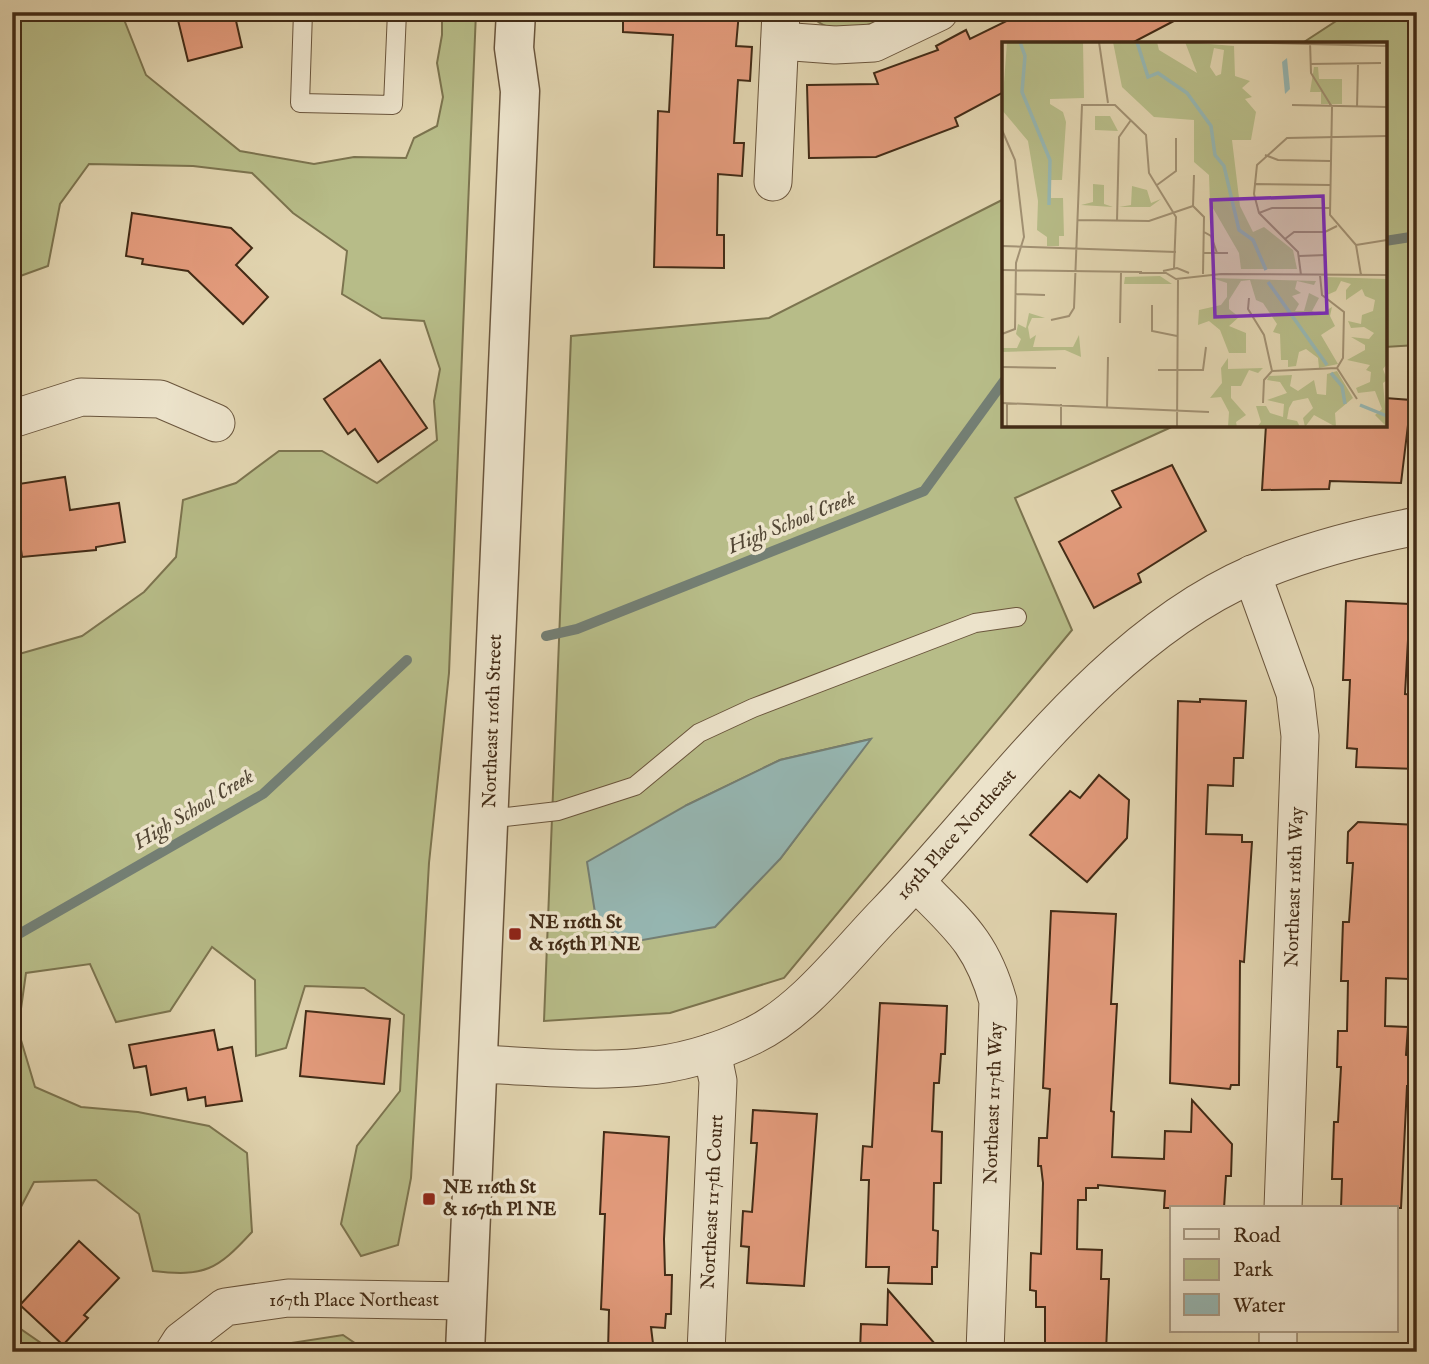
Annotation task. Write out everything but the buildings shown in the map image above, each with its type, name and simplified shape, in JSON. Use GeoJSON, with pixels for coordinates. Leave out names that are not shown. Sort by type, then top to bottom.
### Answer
{"type":"FeatureCollection","features":[{"type":"Feature","properties":{"kind":"street","name":"Northeast 116th Street"},"geometry":{"type":"LineString","coordinates":[[465,1352],[520,91],[514,48],[516,12]]}},
{"type":"Feature","properties":{"kind":"street","name":"Northeast 116th Street"},"geometry":{"type":"LineString","coordinates":[[520,91],[535,50],[537,12]]}},
{"type":"Feature","properties":{"kind":"street"},"geometry":{"type":"LineString","coordinates":[[773,182],[780,27],[835,45],[874,43],[939,12]]}},
{"type":"Feature","properties":{"kind":"street"},"geometry":{"type":"LineString","coordinates":[[12,419],[81,397],[160,400],[216,423]]}},
{"type":"Feature","properties":{"kind":"street","name":"165th Place Northeast"},"geometry":{"type":"LineString","coordinates":[[478,1064],[631,1070],[676,1064],[754,1035],[789,1013],[916,882],[1075,705],[1136,649],[1186,611],[1252,574],[1356,538],[1417,526]]}},
{"type":"Feature","properties":{"kind":"street","name":"Northeast 118th Way"},"geometry":{"type":"LineString","coordinates":[[1252,574],[1295,693],[1300,736],[1283,1206]]}},
{"type":"Feature","properties":{"kind":"street","name":"Northeast 117th Way"},"geometry":{"type":"LineString","coordinates":[[916,882],[973,940],[988,967],[998,1001],[985,1352]]}},
{"type":"Feature","properties":{"kind":"street","name":"Northeast 117th Court"},"geometry":{"type":"LineString","coordinates":[[706,1352],[718,1081],[712,1052]]}},
{"type":"Feature","properties":{"kind":"street","name":"167th Place Northeast"},"geometry":{"type":"LineString","coordinates":[[174,1352],[181,1341],[225,1307],[288,1298],[467,1301]]}},
{"type":"Feature","properties":{"kind":"street"},"geometry":{"type":"LineString","coordinates":[[1278,1332],[1278,1352]]}},
{"type":"Feature","properties":{"kind":"lane"},"geometry":{"type":"LineString","coordinates":[[303,12],[300,103],[393,104],[397,12]]}},
{"type":"Feature","properties":{"kind":"lane"},"geometry":{"type":"LineString","coordinates":[[488,819],[558,811],[635,786],[699,733],[753,708],[975,623],[1017,617]]}},
{"type":"Feature","properties":{"kind":"green space"},"geometry":{"type":"Polygon","coordinates":[[[12,12],[121,12],[146,75],[240,151],[314,164],[354,157],[406,158],[414,138],[437,126],[443,97],[437,63],[442,35],[442,12],[476,12],[449,673],[429,863],[411,1178],[398,1245],[361,1256],[341,1224],[357,1146],[400,1091],[404,1015],[364,988],[305,986],[286,1048],[256,1056],[255,980],[212,947],[170,1011],[116,1022],[90,964],[26,973],[18,1030],[35,1087],[81,1107],[138,1112],[209,1126],[247,1153],[252,1232],[229,1255],[209,1268],[185,1273],[153,1271],[139,1214],[96,1180],[34,1182],[12,1224],[12,656],[82,636],[144,592],[176,557],[183,500],[236,483],[279,451],[322,451],[377,483],[437,440],[434,401],[440,369],[424,321],[382,318],[342,294],[347,251],[293,213],[252,173],[193,166],[89,164],[60,204],[48,266],[12,279],[12,12]]]}},
{"type":"Feature","properties":{"kind":"green space"},"geometry":{"type":"Polygon","coordinates":[[[808,12],[906,12],[868,25],[841,29],[818,22],[808,12]]]}},
{"type":"Feature","properties":{"kind":"green space"},"geometry":{"type":"Polygon","coordinates":[[[1350,12],[1417,12],[1417,345],[1387,347],[1387,42],[1304,42],[1350,12]]]}},
{"type":"Feature","properties":{"kind":"green space"},"geometry":{"type":"Polygon","coordinates":[[[1002,200],[1002,427],[1172,427],[1015,498],[1072,630],[784,978],[670,1013],[544,1021],[571,336],[769,318],[1002,200]],[[870,739],[780,760],[687,805],[780,859],[870,739]]]}},
{"type":"Feature","properties":{"kind":"green space"},"geometry":{"type":"Polygon","coordinates":[[[12,1320],[15,1325],[54,1352],[12,1352],[12,1320]]]}},
{"type":"Feature","properties":{"kind":"green space"},"geometry":{"type":"Polygon","coordinates":[[[343,1335],[368,1352],[248,1352],[252,1349],[343,1335]]]}},
{"type":"Feature","properties":{"kind":"water"},"geometry":{"type":"Polygon","coordinates":[[[871,739],[780,859],[715,927],[626,943],[596,919],[587,862],[687,805],[780,760],[871,739]]]}},
{"type":"Feature","properties":{"kind":"waterway","name":"High School Creek"},"geometry":{"type":"LineString","coordinates":[[1387,241],[1417,236]]}},
{"type":"Feature","properties":{"kind":"waterway","name":"High School Creek"},"geometry":{"type":"LineString","coordinates":[[546,636],[577,629],[924,491],[1002,384]]}},
{"type":"Feature","properties":{"kind":"waterway","name":"High School Creek"},"geometry":{"type":"LineString","coordinates":[[12,938],[263,794],[407,660]]}},
{"type":"Feature","properties":{"kind":"place","name":"NE 116th St & 165th Pl NE"},"geometry":{"type":"Point","coordinates":[515,934]}},
{"type":"Feature","properties":{"kind":"place","name":"NE 116th St & 167th Pl NE"},"geometry":{"type":"Point","coordinates":[429,1199]}}]}
